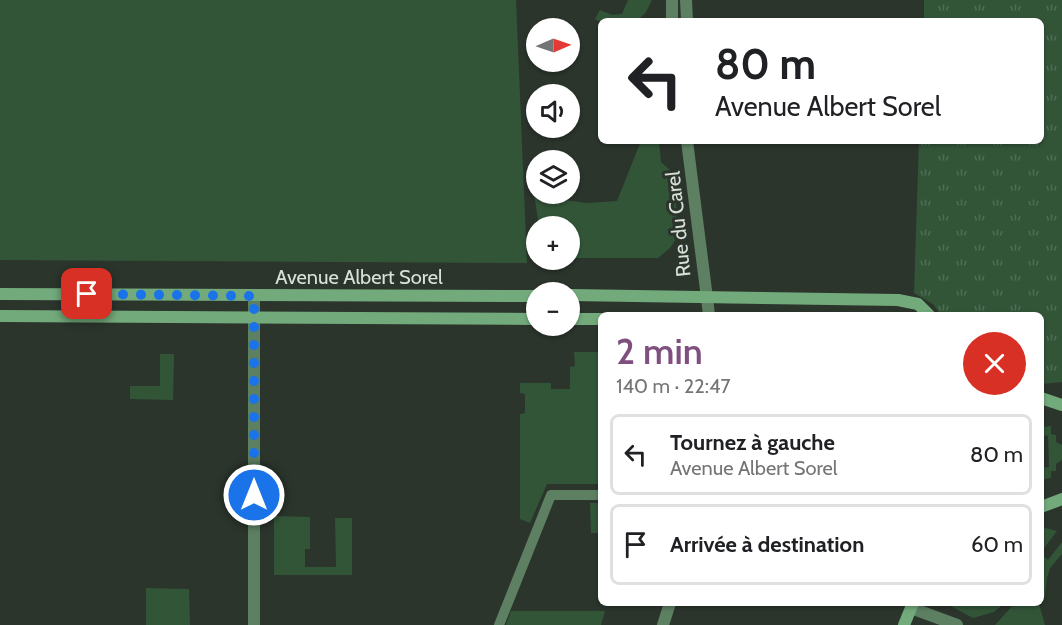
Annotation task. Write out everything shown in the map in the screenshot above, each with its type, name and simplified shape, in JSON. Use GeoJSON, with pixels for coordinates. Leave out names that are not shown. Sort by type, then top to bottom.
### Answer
{"type":"FeatureCollection","features":[{"type":"Feature","properties":{"kind":"main road","name":"Avenue Albert Sorel"},"geometry":{"type":"LineString","coordinates":[[0,294],[526,296]]}},
{"type":"Feature","properties":{"kind":"main road"},"geometry":{"type":"LineString","coordinates":[[580,295],[898,300],[918,304],[926,312]]}},
{"type":"Feature","properties":{"kind":"main road"},"geometry":{"type":"LineString","coordinates":[[0,316],[526,319]]}},
{"type":"Feature","properties":{"kind":"main road"},"geometry":{"type":"LineString","coordinates":[[580,319],[598,319]]}},
{"type":"Feature","properties":{"kind":"main road"},"geometry":{"type":"LineString","coordinates":[[1044,398],[1062,392]]}},
{"type":"Feature","properties":{"kind":"main road"},"geometry":{"type":"LineString","coordinates":[[1044,398],[1062,405]]}},
{"type":"Feature","properties":{"kind":"main road"},"geometry":{"type":"LineString","coordinates":[[1044,506],[1062,499]]}},
{"type":"Feature","properties":{"kind":"main road"},"geometry":{"type":"LineString","coordinates":[[904,625],[912,606]]}},
{"type":"Feature","properties":{"kind":"street"},"geometry":{"type":"LineString","coordinates":[[672,0],[672,18]]}},
{"type":"Feature","properties":{"kind":"street"},"geometry":{"type":"LineString","coordinates":[[686,0],[687,18]]}},
{"type":"Feature","properties":{"kind":"street","name":"Rue du Carel"},"geometry":{"type":"LineString","coordinates":[[690,144],[709,312]]}},
{"type":"Feature","properties":{"kind":"street"},"geometry":{"type":"LineString","coordinates":[[254,296],[254,625]]}},
{"type":"Feature","properties":{"kind":"street"},"geometry":{"type":"LineString","coordinates":[[499,625],[551,495],[598,495]]}},
{"type":"Feature","properties":{"kind":"street"},"geometry":{"type":"LineString","coordinates":[[663,625],[669,606]]}},
{"type":"Feature","properties":{"kind":"street"},"geometry":{"type":"LineString","coordinates":[[914,606],[957,625]]}},
{"type":"Feature","properties":{"kind":"green space"},"geometry":{"type":"Polygon","coordinates":[[[0,0],[516,0],[526,263],[0,260],[0,0]]]}},
{"type":"Feature","properties":{"kind":"green space"},"geometry":{"type":"Polygon","coordinates":[[[628,0],[652,0],[640,18],[595,19],[600,10],[612,15],[622,14],[628,0]]]}},
{"type":"Feature","properties":{"kind":"green space"},"geometry":{"type":"Polygon","coordinates":[[[924,0],[1062,0],[1062,382],[1044,384],[1044,312],[939,312],[933,304],[914,293],[919,144],[1044,144],[1044,18],[924,18],[924,0]]]}},
{"type":"Feature","properties":{"kind":"green space"},"geometry":{"type":"Polygon","coordinates":[[[640,144],[659,144],[661,162],[674,174],[678,236],[670,248],[658,258],[580,258],[580,216],[537,216],[536,204],[617,201],[640,144]]]}},
{"type":"Feature","properties":{"kind":"green space"},"geometry":{"type":"Polygon","coordinates":[[[574,352],[598,352],[598,484],[547,484],[530,523],[520,519],[520,414],[525,413],[525,394],[520,393],[520,383],[551,383],[551,389],[570,389],[570,367],[575,366],[574,352]]]}},
{"type":"Feature","properties":{"kind":"green space"},"geometry":{"type":"Polygon","coordinates":[[[160,354],[174,354],[173,400],[130,399],[130,386],[160,386],[160,354]]]}},
{"type":"Feature","properties":{"kind":"green space"},"geometry":{"type":"Polygon","coordinates":[[[1044,426],[1051,426],[1051,434],[1056,435],[1056,442],[1062,445],[1062,460],[1056,464],[1056,471],[1051,471],[1051,478],[1044,479],[1044,468],[1049,467],[1048,436],[1044,435],[1044,426]]]}},
{"type":"Feature","properties":{"kind":"green space"},"geometry":{"type":"Polygon","coordinates":[[[590,503],[598,503],[598,533],[591,533],[590,503]]]}},
{"type":"Feature","properties":{"kind":"green space"},"geometry":{"type":"Polygon","coordinates":[[[274,516],[310,517],[310,549],[305,549],[305,567],[336,567],[335,518],[352,518],[352,575],[274,575],[274,516]]]}},
{"type":"Feature","properties":{"kind":"green space"},"geometry":{"type":"Polygon","coordinates":[[[1044,528],[1057,531],[1044,548],[1044,528]]]}},
{"type":"Feature","properties":{"kind":"green space"},"geometry":{"type":"Polygon","coordinates":[[[1062,542],[1062,554],[1050,568],[1044,596],[1044,557],[1048,560],[1062,542]]]}},
{"type":"Feature","properties":{"kind":"green space"},"geometry":{"type":"Polygon","coordinates":[[[146,588],[189,589],[190,625],[146,625],[146,588]]]}},
{"type":"Feature","properties":{"kind":"green space"},"geometry":{"type":"Polygon","coordinates":[[[951,606],[1001,606],[994,612],[973,618],[951,606]]]}},
{"type":"Feature","properties":{"kind":"green space"},"geometry":{"type":"Polygon","coordinates":[[[1012,606],[1040,606],[1045,625],[995,625],[1012,606]]]}},
{"type":"Feature","properties":{"kind":"green space"},"geometry":{"type":"Polygon","coordinates":[[[511,611],[605,611],[601,625],[506,625],[511,611]]]}},
{"type":"Feature","properties":{"kind":"route"},"geometry":{"type":"LineString","coordinates":[[87,294],[254,296],[254,495]]}}]}
